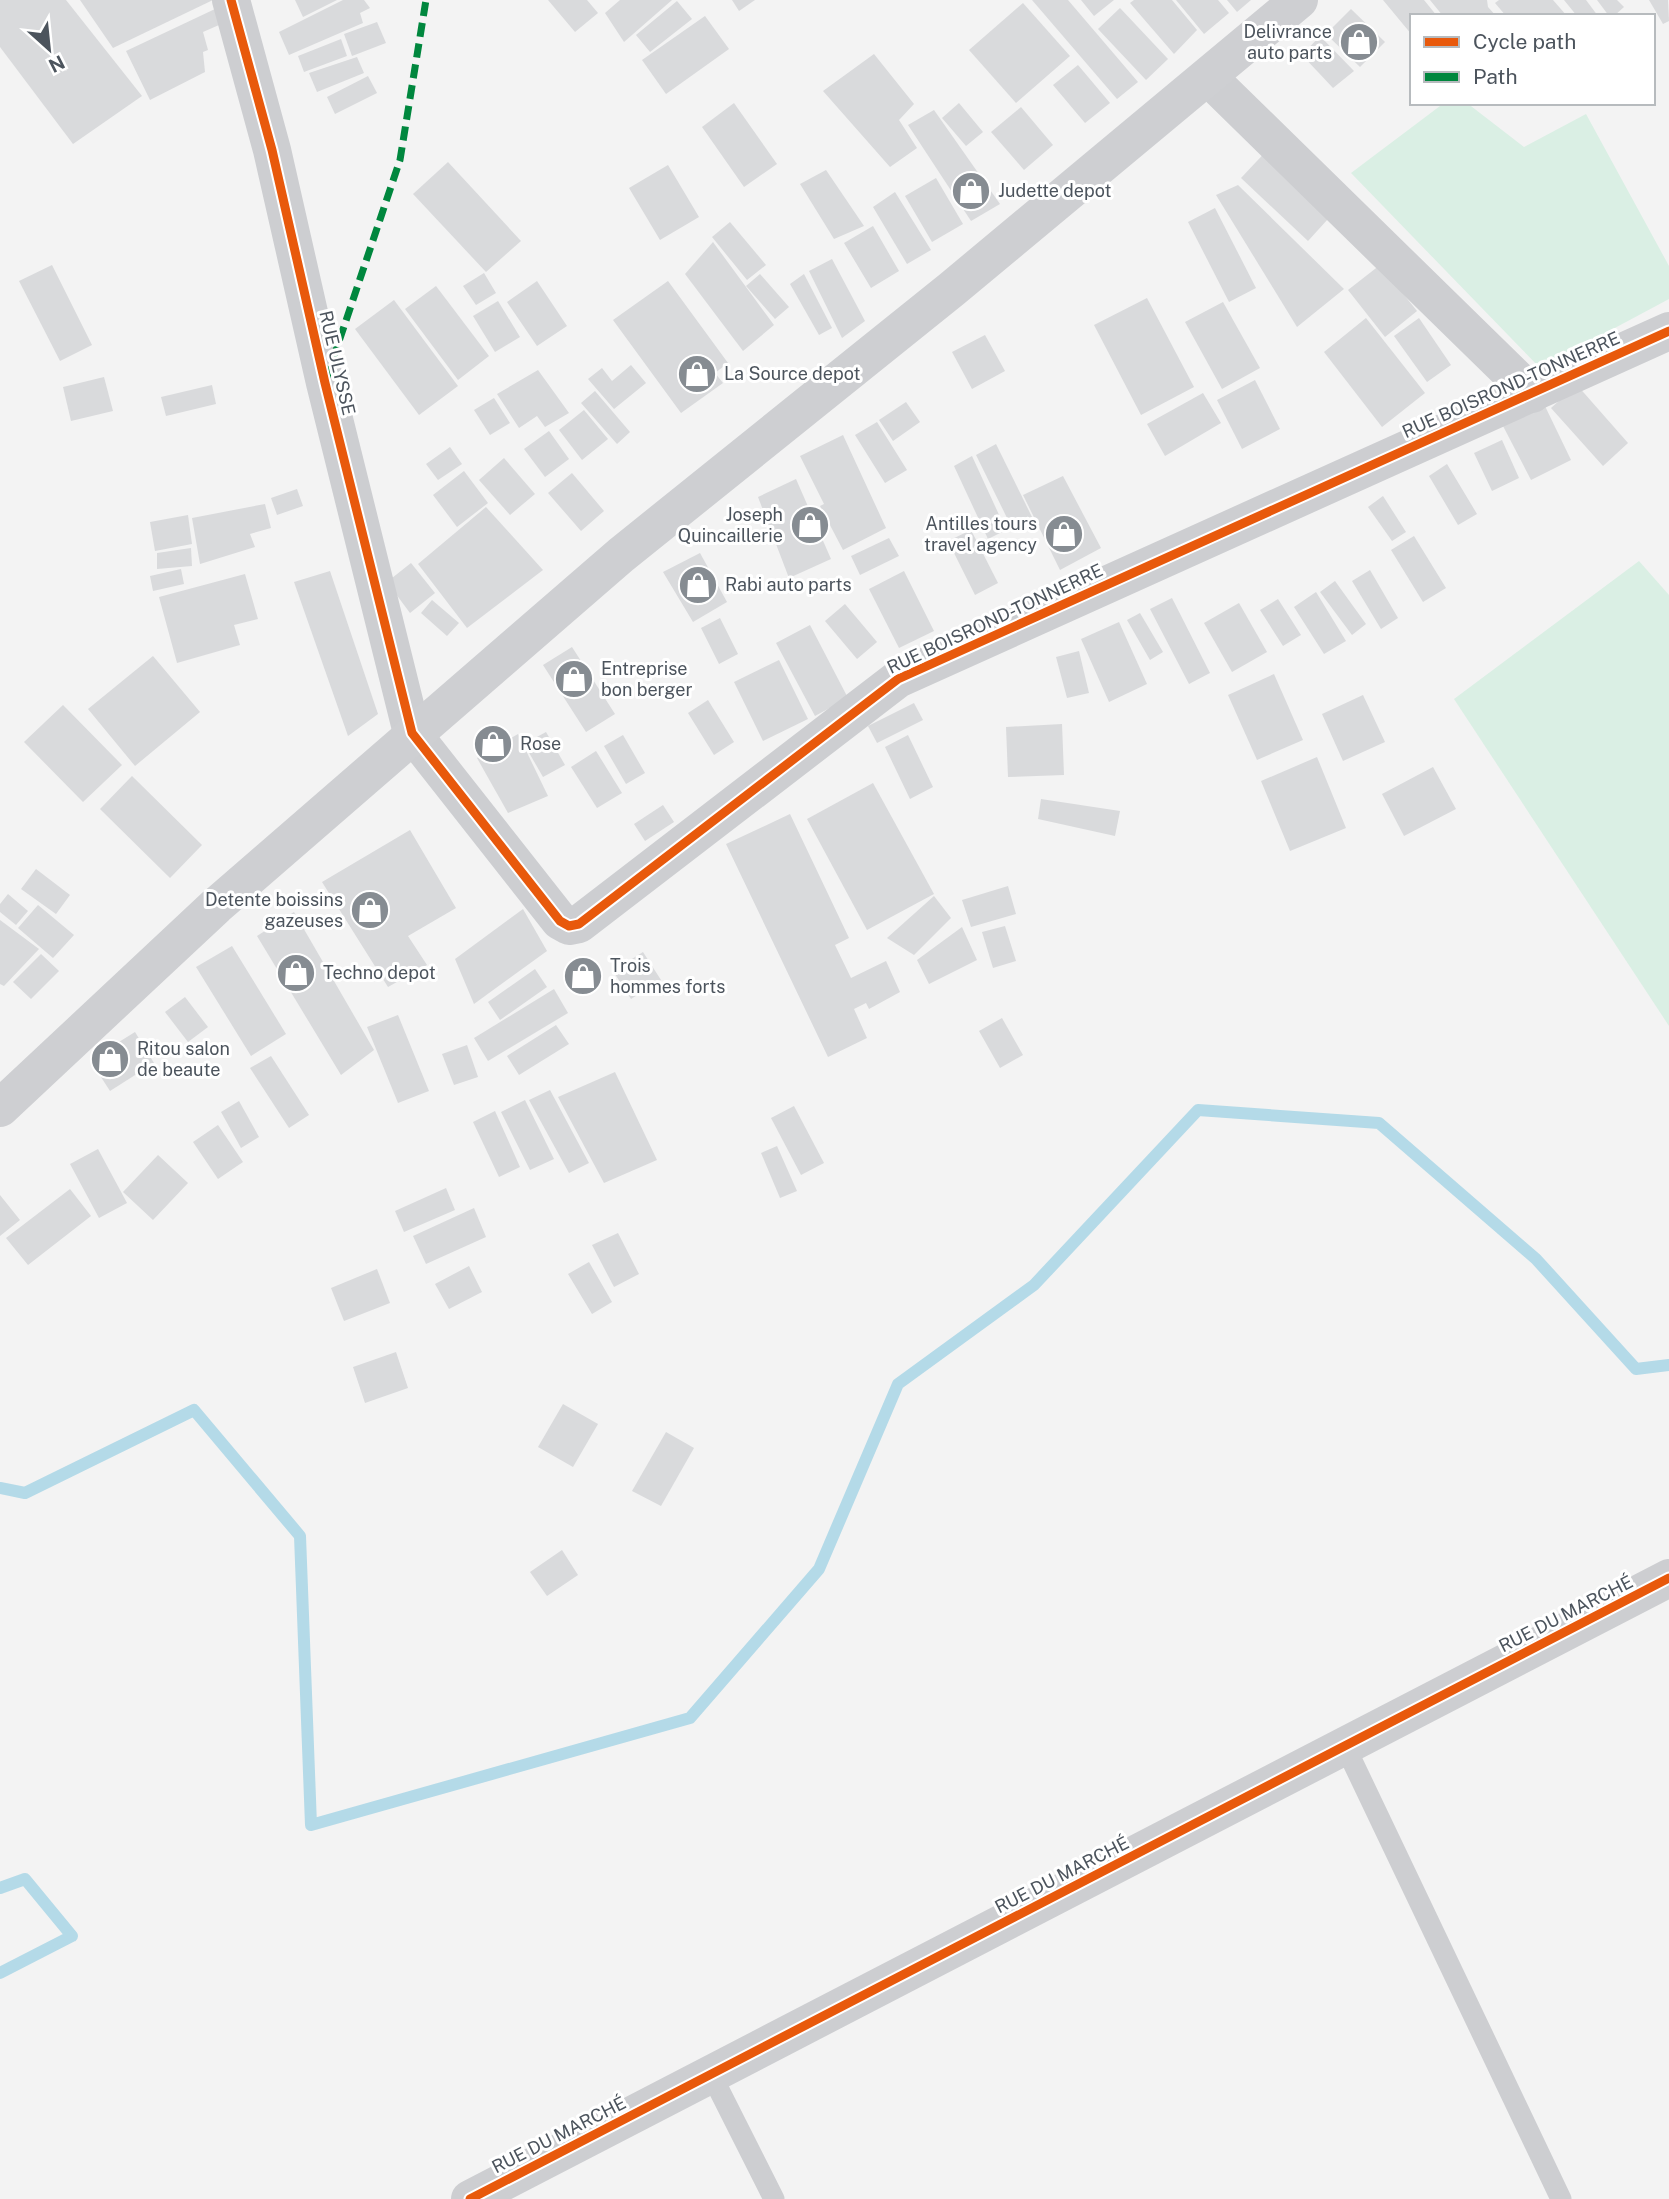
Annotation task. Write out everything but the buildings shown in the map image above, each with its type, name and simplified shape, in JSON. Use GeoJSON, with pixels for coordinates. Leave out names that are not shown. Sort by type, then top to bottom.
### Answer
{"type":"FeatureCollection","features":[{"type":"Feature","properties":{"kind":"main road"},"geometry":{"type":"LineString","coordinates":[[0,1108],[216,906],[412,733],[621,555],[952,289],[1208,77],[1290,3]]}},
{"type":"Feature","properties":{"kind":"street","name":"RUE ULYSSE"},"geometry":{"type":"LineString","coordinates":[[231,0],[272,150],[325,383],[412,733]]}},
{"type":"Feature","properties":{"kind":"street"},"geometry":{"type":"LineString","coordinates":[[1208,77],[1532,394]]}},
{"type":"Feature","properties":{"kind":"street","name":"RUE BOISROND-TONNERRE"},"geometry":{"type":"LineString","coordinates":[[412,733],[560,921],[569,926],[579,924],[898,679],[1669,331]]}},
{"type":"Feature","properties":{"kind":"street","name":"RUE DU MARCHÉ"},"geometry":{"type":"LineString","coordinates":[[484,2196],[711,2074],[1669,1578]]}},
{"type":"Feature","properties":{"kind":"lane"},"geometry":{"type":"LineString","coordinates":[[1345,1746],[1561,2199]]}},
{"type":"Feature","properties":{"kind":"lane"},"geometry":{"type":"LineString","coordinates":[[711,2074],[774,2199]]}},
{"type":"Feature","properties":{"kind":"green space"},"geometry":{"type":"Polygon","coordinates":[[[1441,105],[1470,105],[1524,147],[1586,114],[1669,266],[1669,299],[1540,368],[1351,173],[1441,105]]]}},
{"type":"Feature","properties":{"kind":"green space"},"geometry":{"type":"Polygon","coordinates":[[[1639,561],[1669,595],[1669,1026],[1454,699],[1639,561]]]}},
{"type":"Feature","properties":{"kind":"waterway"},"geometry":{"type":"LineString","coordinates":[[0,1488],[25,1493],[194,1410],[300,1536],[311,1825],[690,1718],[819,1569],[898,1384],[1034,1285],[1198,1110],[1379,1123],[1536,1259],[1636,1369],[1669,1365]]}},
{"type":"Feature","properties":{"kind":"waterway"},"geometry":{"type":"LineString","coordinates":[[0,1888],[25,1879],[72,1936],[0,1973]]}},
{"type":"Feature","properties":{"kind":"marked path"},"geometry":{"type":"LineString","coordinates":[[326,380],[400,160],[426,0]]}},
{"type":"Feature","properties":{"kind":"cycle path"},"geometry":{"type":"LineString","coordinates":[[231,0],[272,150],[325,383],[412,733],[560,921],[569,926],[579,924],[898,679],[1669,331]]}},
{"type":"Feature","properties":{"kind":"cycle path"},"geometry":{"type":"LineString","coordinates":[[470,2199],[1669,1578]]}},
{"type":"Feature","properties":{"kind":"place","name":"Delivrance auto parts"},"geometry":{"type":"Point","coordinates":[1359,42]}},
{"type":"Feature","properties":{"kind":"place","name":"Judette depot"},"geometry":{"type":"Point","coordinates":[971,191]}},
{"type":"Feature","properties":{"kind":"place","name":"La Source depot"},"geometry":{"type":"Point","coordinates":[697,374]}},
{"type":"Feature","properties":{"kind":"place","name":"Joseph Quincaillerie"},"geometry":{"type":"Point","coordinates":[810,525]}},
{"type":"Feature","properties":{"kind":"place","name":"Antilles tours travel agency"},"geometry":{"type":"Point","coordinates":[1064,534]}},
{"type":"Feature","properties":{"kind":"place","name":"Rabi auto parts"},"geometry":{"type":"Point","coordinates":[698,585]}},
{"type":"Feature","properties":{"kind":"place","name":"Entreprise bon berger"},"geometry":{"type":"Point","coordinates":[574,679]}},
{"type":"Feature","properties":{"kind":"place","name":"Rose"},"geometry":{"type":"Point","coordinates":[493,744]}},
{"type":"Feature","properties":{"kind":"place","name":"Detente boissins gazeuses"},"geometry":{"type":"Point","coordinates":[370,910]}},
{"type":"Feature","properties":{"kind":"place","name":"Techno depot"},"geometry":{"type":"Point","coordinates":[296,973]}},
{"type":"Feature","properties":{"kind":"place","name":"Trois hommes forts"},"geometry":{"type":"Point","coordinates":[583,976]}},
{"type":"Feature","properties":{"kind":"place","name":"Ritou salon de beaute"},"geometry":{"type":"Point","coordinates":[110,1059]}}]}
